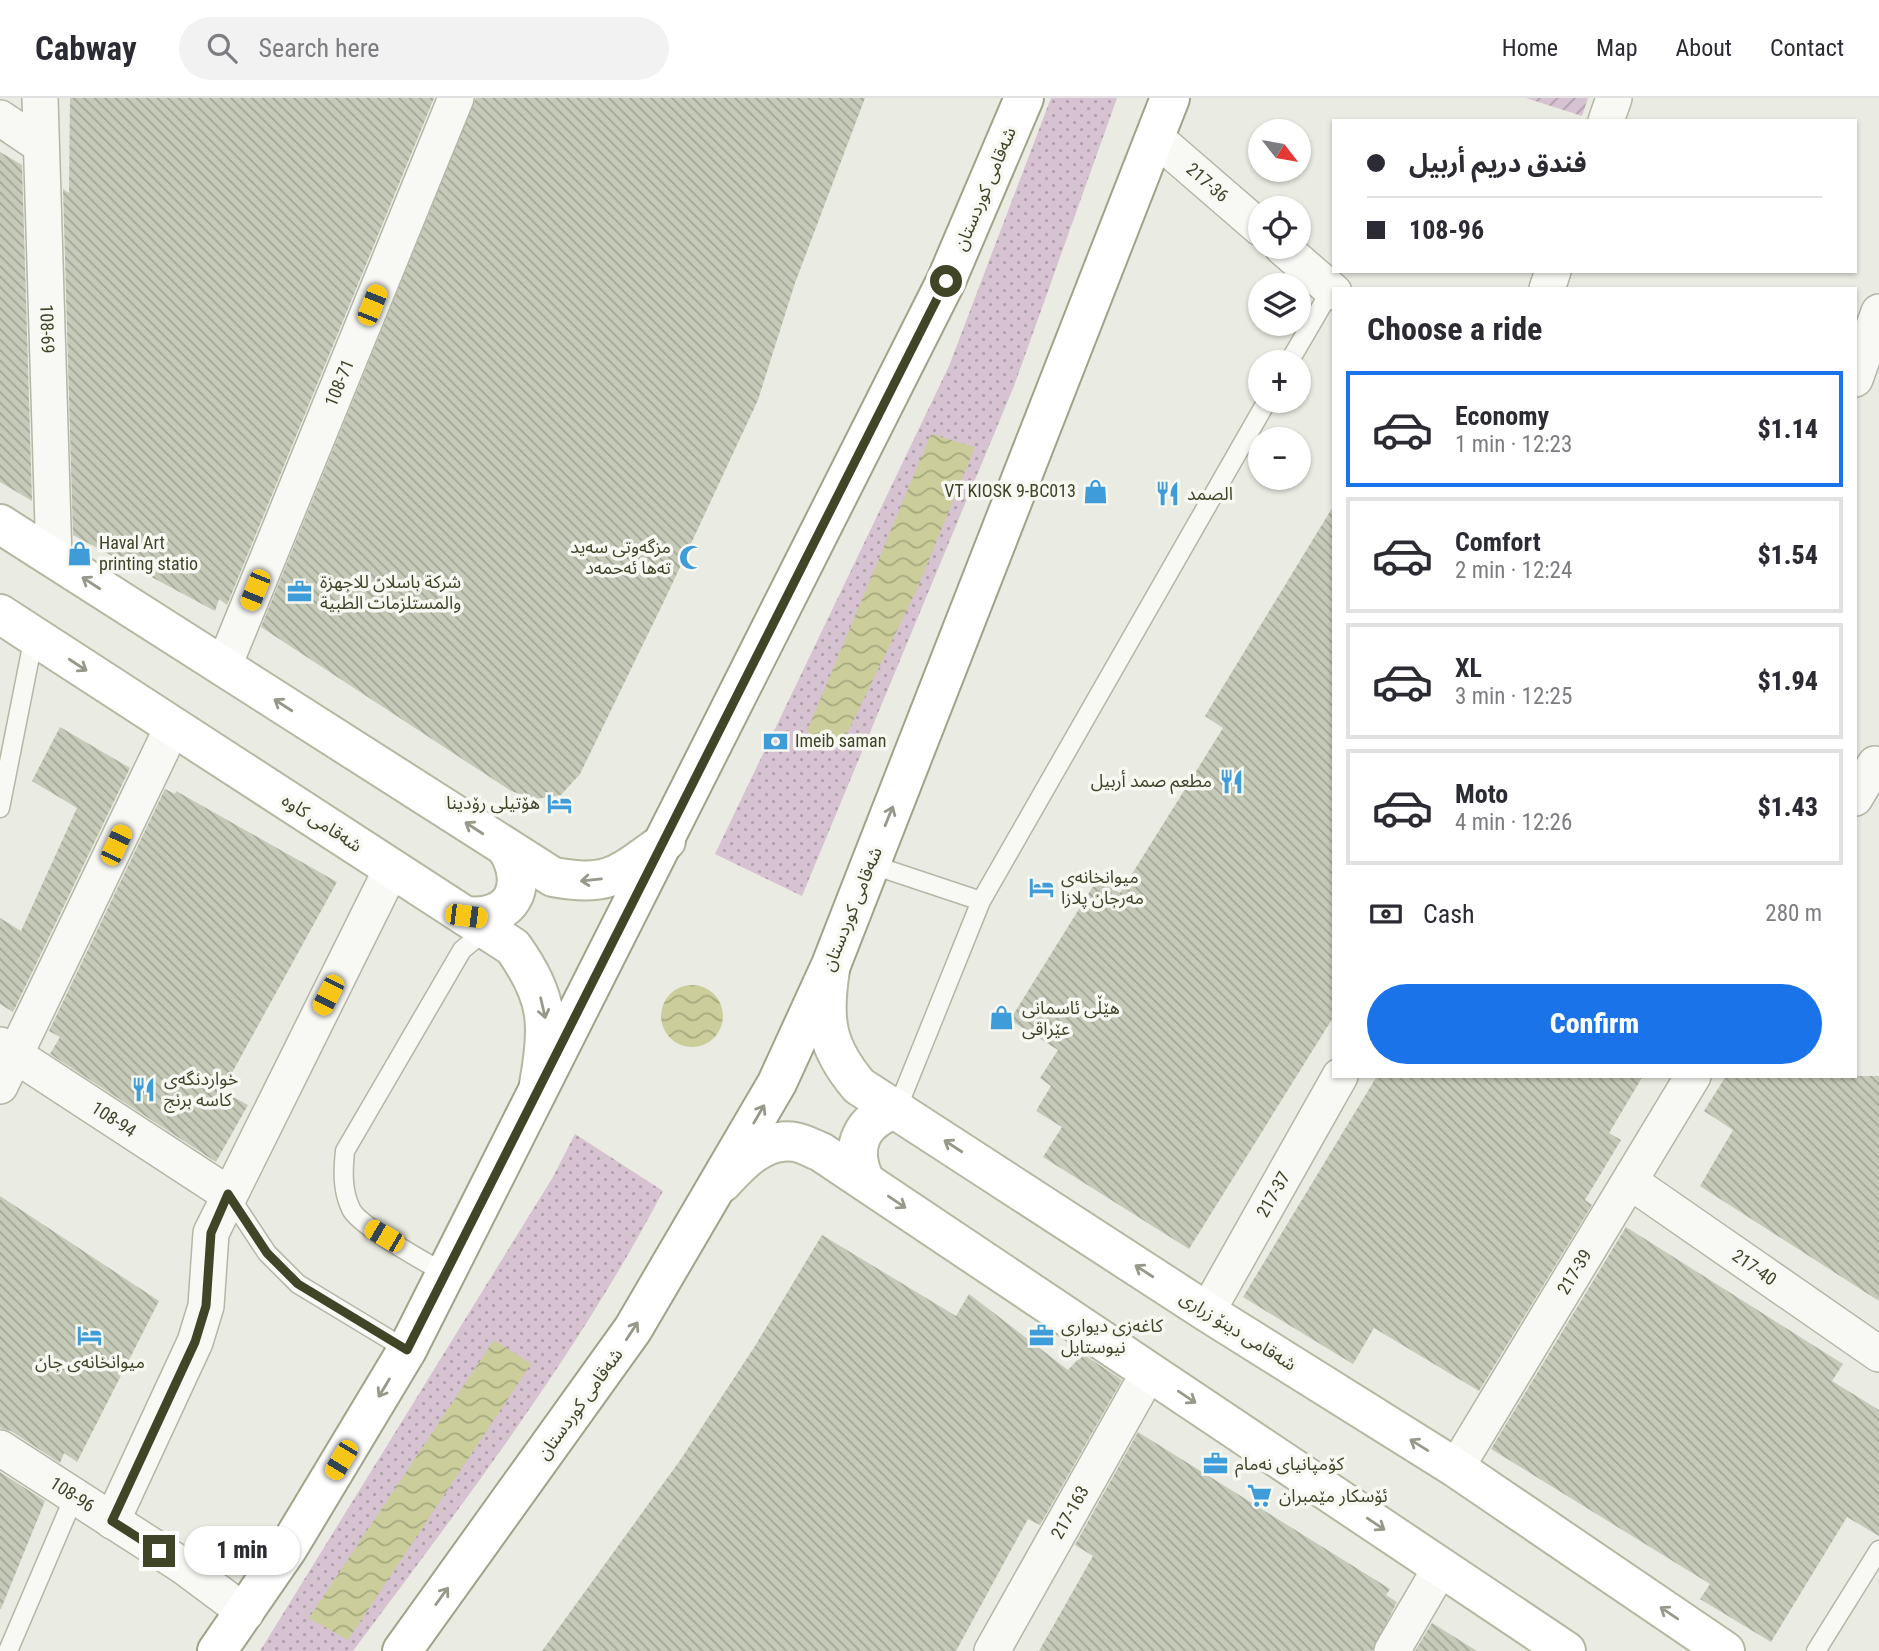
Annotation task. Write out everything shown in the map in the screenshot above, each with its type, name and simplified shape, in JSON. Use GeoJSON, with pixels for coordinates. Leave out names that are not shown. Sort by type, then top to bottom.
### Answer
{"type":"FeatureCollection","features":[{"type":"Feature","properties":{"kind":"main road","name":"شەقامی کوردستان"},"geometry":{"type":"LineString","coordinates":[[218,1651],[246,1613],[407,1350],[666,841],[946,281],[1024,98]]}},
{"type":"Feature","properties":{"kind":"main road","name":"شەقامی کوردستان"},"geometry":{"type":"LineString","coordinates":[[402,1651],[634,1329],[777,1083],[831,965],[1170,98]]}},
{"type":"Feature","properties":{"kind":"main road"},"geometry":{"type":"LineString","coordinates":[[0,524],[553,877],[581,882],[614,877],[666,841]]}},
{"type":"Feature","properties":{"kind":"main road","name":"شەقامی کاوە"},"geometry":{"type":"LineString","coordinates":[[0,614],[513,947],[533,975],[545,1013],[545,1052],[537,1093]]}},
{"type":"Feature","properties":{"kind":"main road"},"geometry":{"type":"LineString","coordinates":[[476,923],[512,900],[518,876],[507,849]]}},
{"type":"Feature","properties":{"kind":"main road","name":"شەقامی دینۆ زراری"},"geometry":{"type":"LineString","coordinates":[[831,965],[824,1005],[828,1035],[840,1063],[859,1086],[1207,1312],[1456,1468],[1725,1651]]}},
{"type":"Feature","properties":{"kind":"main road"},"geometry":{"type":"LineString","coordinates":[[863,1179],[857,1164],[856,1150],[861,1135],[882,1113],[897,1109]]}},
{"type":"Feature","properties":{"kind":"main road"},"geometry":{"type":"LineString","coordinates":[[715,1190],[745,1157],[765,1147],[794,1142],[821,1152],[1566,1651]]}},
{"type":"Feature","properties":{"kind":"street","name":"108-69"},"geometry":{"type":"LineString","coordinates":[[40,98],[54,559]]}},
{"type":"Feature","properties":{"kind":"street","name":"108-71"},"geometry":{"type":"LineString","coordinates":[[223,668],[456,98]]}},
{"type":"Feature","properties":{"kind":"street"},"geometry":{"type":"LineString","coordinates":[[1607,119],[1614,98]]}},
{"type":"Feature","properties":{"kind":"street"},"geometry":{"type":"LineString","coordinates":[[0,118],[40,145]]}},
{"type":"Feature","properties":{"kind":"street","name":"217-36"},"geometry":{"type":"LineString","coordinates":[[1156,138],[1248,218]]}},
{"type":"Feature","properties":{"kind":"street"},"geometry":{"type":"LineString","coordinates":[[1296,259],[1332,291]]}},
{"type":"Feature","properties":{"kind":"street"},"geometry":{"type":"LineString","coordinates":[[1857,373],[1879,312]]}},
{"type":"Feature","properties":{"kind":"street"},"geometry":{"type":"LineString","coordinates":[[0,1086],[8,1050],[173,726]]}},
{"type":"Feature","properties":{"kind":"street"},"geometry":{"type":"LineString","coordinates":[[1857,793],[1870,758]]}},
{"type":"Feature","properties":{"kind":"street"},"geometry":{"type":"LineString","coordinates":[[112,1521],[195,1342],[206,1306],[211,1233],[392,868]]}},
{"type":"Feature","properties":{"kind":"street","name":"108-94"},"geometry":{"type":"LineString","coordinates":[[8,1050],[228,1194]]}},
{"type":"Feature","properties":{"kind":"street","name":"217-37"},"geometry":{"type":"LineString","coordinates":[[1207,1312],[1339,1078]]}},
{"type":"Feature","properties":{"kind":"street","name":"217-39"},"geometry":{"type":"LineString","coordinates":[[1456,1468],[1692,1078]]}},
{"type":"Feature","properties":{"kind":"street","name":"217-40"},"geometry":{"type":"LineString","coordinates":[[1631,1182],[1879,1354]]}},
{"type":"Feature","properties":{"kind":"street","name":"217-163"},"geometry":{"type":"LineString","coordinates":[[992,1651],[1149,1372]]}},
{"type":"Feature","properties":{"kind":"street","name":"108-96"},"geometry":{"type":"LineString","coordinates":[[0,1448],[183,1566],[246,1613]]}},
{"type":"Feature","properties":{"kind":"street"},"geometry":{"type":"LineString","coordinates":[[1392,1651],[1441,1567]]}},
{"type":"Feature","properties":{"kind":"lane"},"geometry":{"type":"LineString","coordinates":[[1296,350],[1332,291]]}},
{"type":"Feature","properties":{"kind":"lane"},"geometry":{"type":"LineString","coordinates":[[897,1109],[981,901],[1260,413]]}},
{"type":"Feature","properties":{"kind":"lane"},"geometry":{"type":"LineString","coordinates":[[0,808],[34,636]]}},
{"type":"Feature","properties":{"kind":"lane"},"geometry":{"type":"LineString","coordinates":[[870,864],[981,901]]}},
{"type":"Feature","properties":{"kind":"lane"},"geometry":{"type":"LineString","coordinates":[[444,1273],[362,1223],[351,1210],[343,1179],[345,1151],[476,923]]}},
{"type":"Feature","properties":{"kind":"lane"},"geometry":{"type":"LineString","coordinates":[[228,1194],[267,1253],[298,1284],[407,1350]]}},
{"type":"Feature","properties":{"kind":"lane"},"geometry":{"type":"LineString","coordinates":[[8,1651],[74,1497]]}},
{"type":"Feature","properties":{"kind":"lane"},"geometry":{"type":"LineString","coordinates":[[1816,1651],[1879,1550]]}},
{"type":"Feature","properties":{"kind":"shaded area"},"geometry":{"type":"Polygon","coordinates":[[[1051,98],[1117,98],[1014,386],[802,896],[715,854],[949,366],[1051,98]]]}},
{"type":"Feature","properties":{"kind":"shaded area"},"geometry":{"type":"Polygon","coordinates":[[[1526,98],[1588,98],[1582,116],[1526,98]]]}},
{"type":"Feature","properties":{"kind":"shaded area"},"geometry":{"type":"Polygon","coordinates":[[[575,1134],[663,1191],[630,1251],[557,1369],[517,1427],[353,1651],[260,1651],[553,1177],[575,1134]]]}},
{"type":"Feature","properties":{"kind":"water"},"geometry":{"type":"Polygon","coordinates":[[[931,434],[975,447],[917,589],[842,744],[824,744],[807,731],[931,434]]]}},
{"type":"Feature","properties":{"kind":"water"},"geometry":{"type":"Polygon","coordinates":[[[692,985],[704,987],[714,994],[721,1004],[721,1028],[714,1038],[704,1045],[692,1047],[680,1045],[670,1038],[663,1028],[661,1016],[663,1004],[670,994],[680,987],[692,985]]]}},
{"type":"Feature","properties":{"kind":"water"},"geometry":{"type":"Polygon","coordinates":[[[494,1340],[531,1364],[348,1640],[309,1618],[494,1340]]]}},
{"type":"Feature","properties":{"kind":"building"},"geometry":{"type":"Polygon","coordinates":[[[70,98],[434,98],[227,605],[219,599],[215,611],[73,535],[63,189],[69,193],[70,98]]]}},
{"type":"Feature","properties":{"kind":"building"},"geometry":{"type":"Polygon","coordinates":[[[476,98],[865,98],[795,283],[758,400],[667,595],[580,774],[561,795],[535,799],[511,791],[261,627],[476,98]]]}},
{"type":"Feature","properties":{"kind":"building"},"geometry":{"type":"Polygon","coordinates":[[[0,152],[22,165],[32,501],[0,482],[0,152]]]}},
{"type":"Feature","properties":{"kind":"building"},"geometry":{"type":"Polygon","coordinates":[[[1332,508],[1332,1019],[1189,1249],[1043,1157],[1062,1127],[1036,1111],[1051,1086],[1040,1078],[1058,1050],[1010,1020],[1097,880],[1120,893],[1223,728],[1205,716],[1332,508]]]}},
{"type":"Feature","properties":{"kind":"building"},"geometry":{"type":"Polygon","coordinates":[[[60,727],[130,768],[13,1012],[0,1004],[0,918],[21,931],[77,808],[32,781],[60,727]]]}},
{"type":"Feature","properties":{"kind":"building"},"geometry":{"type":"Polygon","coordinates":[[[165,789],[175,794],[176,791],[337,882],[222,1091],[248,1105],[216,1162],[50,1054],[60,1037],[49,1031],[165,789]]]}},
{"type":"Feature","properties":{"kind":"building"},"geometry":{"type":"Polygon","coordinates":[[[1879,1076],[1879,1301],[1700,1186],[1733,1130],[1704,1111],[1725,1078],[1879,1076]]]}},
{"type":"Feature","properties":{"kind":"building"},"geometry":{"type":"Polygon","coordinates":[[[1376,1078],[1642,1078],[1609,1133],[1621,1140],[1585,1200],[1592,1205],[1479,1391],[1374,1328],[1353,1364],[1243,1297],[1376,1078]]]}},
{"type":"Feature","properties":{"kind":"building"},"geometry":{"type":"Polygon","coordinates":[[[0,1196],[159,1301],[77,1462],[64,1453],[60,1463],[11,1431],[0,1428],[0,1196]]]}},
{"type":"Feature","properties":{"kind":"building"},"geometry":{"type":"Polygon","coordinates":[[[1626,1227],[1843,1364],[1832,1381],[1879,1410],[1879,1536],[1847,1517],[1771,1642],[1700,1599],[1710,1584],[1491,1449],[1626,1227]]]}},
{"type":"Feature","properties":{"kind":"building"},"geometry":{"type":"Polygon","coordinates":[[[822,1235],[956,1316],[969,1294],[1068,1370],[1083,1354],[1122,1380],[1040,1525],[1028,1519],[956,1651],[542,1651],[681,1459],[755,1346],[822,1235]]]}},
{"type":"Feature","properties":{"kind":"building"},"geometry":{"type":"Polygon","coordinates":[[[1138,1432],[1390,1589],[1386,1595],[1397,1602],[1372,1651],[1039,1651],[1093,1556],[1075,1545],[1138,1432]]]}},
{"type":"Feature","properties":{"kind":"building"},"geometry":{"type":"Polygon","coordinates":[[[0,1472],[45,1501],[1,1609],[0,1609],[0,1472]]]}},
{"type":"Feature","properties":{"kind":"building"},"geometry":{"type":"Polygon","coordinates":[[[1432,1623],[1477,1651],[1415,1651],[1432,1623]]]}},
{"type":"Feature","properties":{"kind":"place","name":"VT KIOSK 9-BC013"},"geometry":{"type":"Point","coordinates":[1096,491]}},
{"type":"Feature","properties":{"kind":"place","name":"الصمد"},"geometry":{"type":"Point","coordinates":[1167,494]}},
{"type":"Feature","properties":{"kind":"place","name":"Haval Art printing statio"},"geometry":{"type":"Point","coordinates":[79,553]}},
{"type":"Feature","properties":{"kind":"place","name":"مزگەوتی سەید تەها ئەحمەد"},"geometry":{"type":"Point","coordinates":[691,557]}},
{"type":"Feature","properties":{"kind":"place","name":"شركة باسلان للاجهزة والمستلزمات الطبية"},"geometry":{"type":"Point","coordinates":[300,592]}},
{"type":"Feature","properties":{"kind":"place","name":"Imeib saman"},"geometry":{"type":"Point","coordinates":[775,741]}},
{"type":"Feature","properties":{"kind":"place","name":"مطعم صمد أربيل"},"geometry":{"type":"Point","coordinates":[1232,781]}},
{"type":"Feature","properties":{"kind":"place","name":"هۆتیلی رۆدینا"},"geometry":{"type":"Point","coordinates":[560,803]}},
{"type":"Feature","properties":{"kind":"place","name":"میوانخانەی مەرجان پلازا"},"geometry":{"type":"Point","coordinates":[1041,887]}},
{"type":"Feature","properties":{"kind":"place","name":"هێڵی ئاسمانی عێراقی"},"geometry":{"type":"Point","coordinates":[1002,1018]}},
{"type":"Feature","properties":{"kind":"place","name":"خواردنگەی کاسە برنج"},"geometry":{"type":"Point","coordinates":[144,1089]}},
{"type":"Feature","properties":{"kind":"place","name":"میوانخانەی جان"},"geometry":{"type":"Point","coordinates":[90,1335]}},
{"type":"Feature","properties":{"kind":"place","name":"کاغەزی دیواری نیوستایل"},"geometry":{"type":"Point","coordinates":[1041,1336]}},
{"type":"Feature","properties":{"kind":"place","name":"کۆمپانیای نەمام"},"geometry":{"type":"Point","coordinates":[1215,1464]}},
{"type":"Feature","properties":{"kind":"place","name":"ئۆسکار مێمبران"},"geometry":{"type":"Point","coordinates":[1259,1496]}},
{"type":"Feature","properties":{"kind":"route"},"geometry":{"type":"LineString","coordinates":[[159,1551],[112,1521],[195,1342],[206,1306],[211,1233],[228,1194],[267,1253],[298,1284],[407,1350],[946,281]]}}]}
